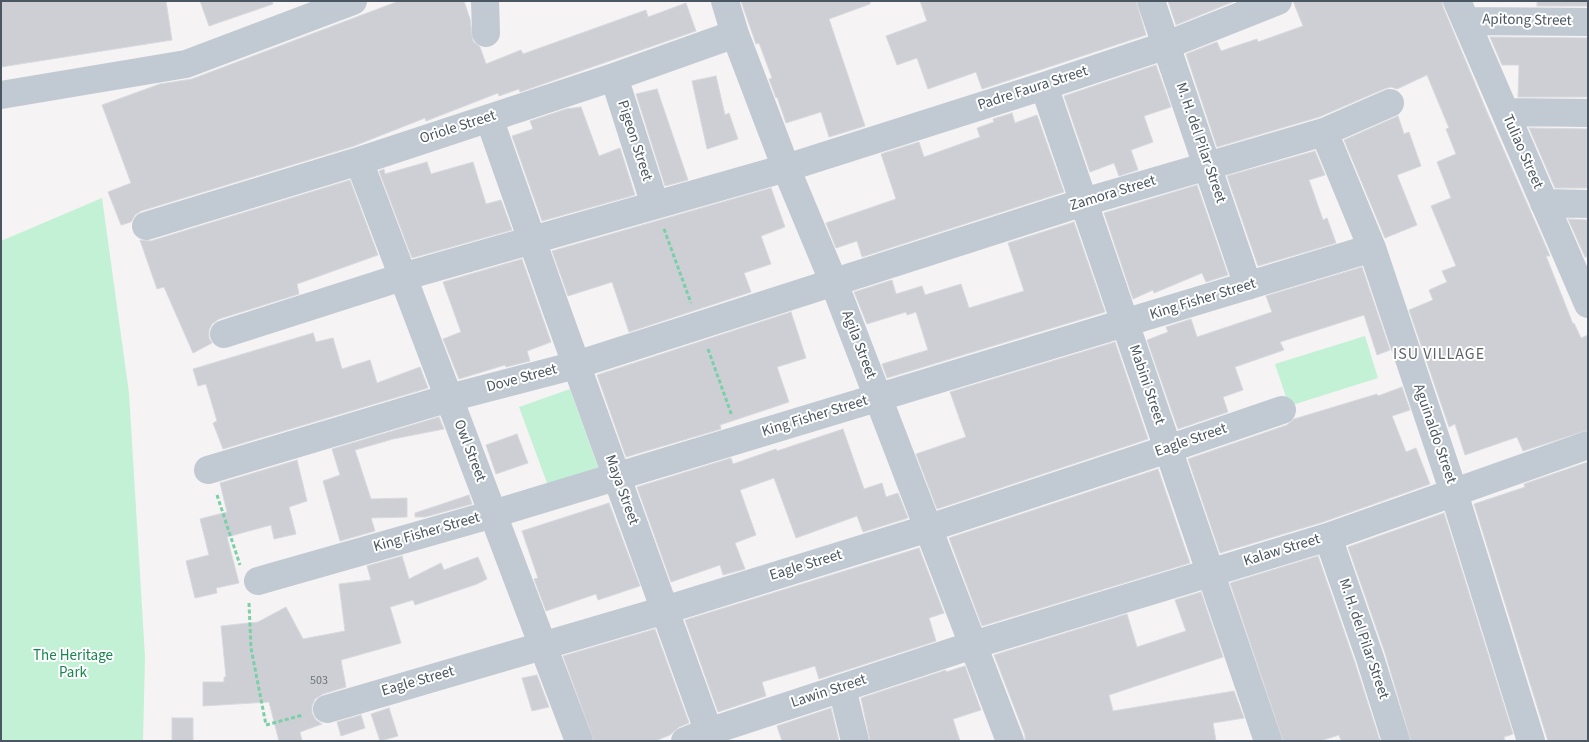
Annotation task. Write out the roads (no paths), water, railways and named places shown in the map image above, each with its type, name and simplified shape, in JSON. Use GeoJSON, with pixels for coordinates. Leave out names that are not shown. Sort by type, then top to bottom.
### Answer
{"type":"FeatureCollection","features":[{"type":"Feature","properties":{"kind":"street"},"geometry":{"type":"LineString","coordinates":[[1,95],[186,64],[353,1]]}},
{"type":"Feature","properties":{"kind":"street"},"geometry":{"type":"LineString","coordinates":[[485,1],[486,33]]}},
{"type":"Feature","properties":{"kind":"street"},"geometry":{"type":"LineString","coordinates":[[725,1],[735,34]]}},
{"type":"Feature","properties":{"kind":"street","name":"M. H. del Pilar Street"},"geometry":{"type":"LineString","coordinates":[[1151,1],[1248,286]]}},
{"type":"Feature","properties":{"kind":"street","name":"Padre Faura Street"},"geometry":{"type":"LineString","coordinates":[[786,168],[1167,45],[1278,1]]}},
{"type":"Feature","properties":{"kind":"street","name":"Apitong Street"},"geometry":{"type":"LineString","coordinates":[[1461,11],[1588,22]]}},
{"type":"Feature","properties":{"kind":"street","name":"Tuliao Street"},"geometry":{"type":"LineString","coordinates":[[1461,11],[1586,296]]}},
{"type":"Feature","properties":{"kind":"street","name":"Oriole Street"},"geometry":{"type":"LineString","coordinates":[[146,226],[358,161],[614,77],[735,34]]}},
{"type":"Feature","properties":{"kind":"street","name":"Agila Street"},"geometry":{"type":"LineString","coordinates":[[735,34],[786,168],[834,283],[1010,741]]}},
{"type":"Feature","properties":{"kind":"street","name":"Pigeon Street"},"geometry":{"type":"LineString","coordinates":[[614,77],[655,205]]}},
{"type":"Feature","properties":{"kind":"street","name":"Mabini Street"},"geometry":{"type":"LineString","coordinates":[[1044,86],[1268,741]]}},
{"type":"Feature","properties":{"kind":"street","name":"Zamora Street"},"geometry":{"type":"LineString","coordinates":[[834,283],[1084,202],[1324,132],[1390,103]]}},
{"type":"Feature","properties":{"kind":"street"},"geometry":{"type":"LineString","coordinates":[[1505,112],[1588,113]]}},
{"type":"Feature","properties":{"kind":"street","name":"Maya Street"},"geometry":{"type":"LineString","coordinates":[[489,118],[531,240],[665,610],[702,738]]}},
{"type":"Feature","properties":{"kind":"street","name":"Aguinaldo Street"},"geometry":{"type":"LineString","coordinates":[[1324,132],[1372,248],[1454,493],[1531,741]]}},
{"type":"Feature","properties":{"kind":"street","name":"Owl Street"},"geometry":{"type":"LineString","coordinates":[[358,161],[579,741]]}},
{"type":"Feature","properties":{"kind":"street"},"geometry":{"type":"LineString","coordinates":[[224,334],[402,277],[786,168]]}},
{"type":"Feature","properties":{"kind":"street"},"geometry":{"type":"LineString","coordinates":[[1544,203],[1588,204]]}},
{"type":"Feature","properties":{"kind":"street","name":"King Fisher Street"},"geometry":{"type":"LineString","coordinates":[[254,584],[617,477],[1372,248]]}},
{"type":"Feature","properties":{"kind":"street","name":"Dove Street"},"geometry":{"type":"LineString","coordinates":[[208,470],[449,398],[576,365],[834,283]]}},
{"type":"Feature","properties":{"kind":"street","name":"Eagle Street"},"geometry":{"type":"LineString","coordinates":[[326,709],[665,610],[929,528],[1282,410]]}},
{"type":"Feature","properties":{"kind":"street","name":"Kalaw Street"},"geometry":{"type":"LineString","coordinates":[[973,645],[1328,537],[1588,445]]}},
{"type":"Feature","properties":{"kind":"street","name":"M. H. del Pilar Street"},"geometry":{"type":"LineString","coordinates":[[1328,537],[1370,658],[1396,741]]}},
{"type":"Feature","properties":{"kind":"street","name":"Lawin Street"},"geometry":{"type":"LineString","coordinates":[[702,738],[842,688],[973,645]]}},
{"type":"Feature","properties":{"kind":"street"},"geometry":{"type":"LineString","coordinates":[[842,688],[855,741]]}},
{"type":"Feature","properties":{"kind":"district","name":"ISU VILLAGE"},"geometry":{"type":"Point","coordinates":[1439,355]}},
{"type":"Feature","properties":{"kind":"park label","name":"The Heritage Park"},"geometry":{"type":"Point","coordinates":[73,666]}}]}
